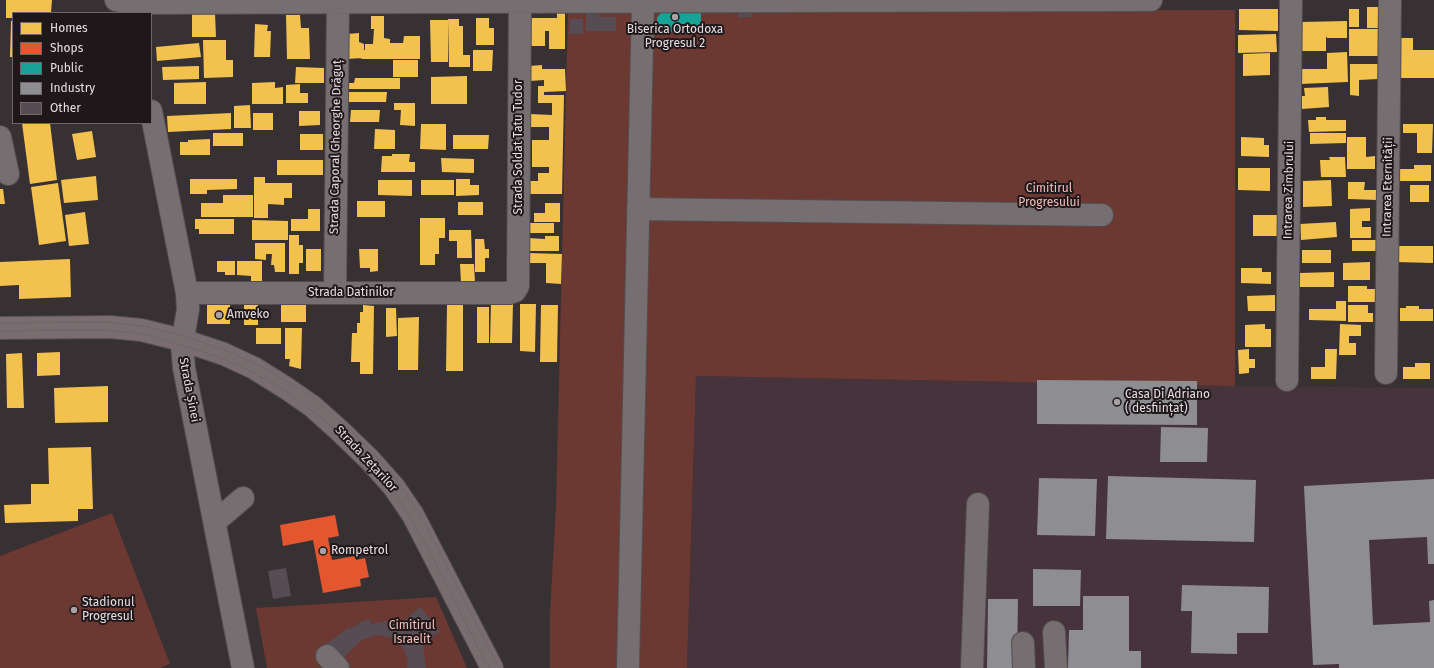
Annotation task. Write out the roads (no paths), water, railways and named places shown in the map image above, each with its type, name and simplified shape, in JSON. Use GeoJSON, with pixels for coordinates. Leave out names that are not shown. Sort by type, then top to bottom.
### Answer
{"type":"FeatureCollection","features":[{"type":"Feature","properties":{"kind":"main road","name":"Strada Zețarilor"},"geometry":{"type":"LineString","coordinates":[[0,328],[110,327],[141,330],[182,340],[224,354],[254,368],[286,388],[318,411],[340,430],[394,487],[413,515],[492,668]]}},
{"type":"Feature","properties":{"kind":"street"},"geometry":{"type":"LineString","coordinates":[[126,4],[520,1],[1151,0]]}},
{"type":"Feature","properties":{"kind":"street","name":"Intrarea Zimbrului"},"geometry":{"type":"LineString","coordinates":[[1287,380],[1291,0]]}},
{"type":"Feature","properties":{"kind":"street","name":"Intrarea Eternității"},"geometry":{"type":"LineString","coordinates":[[1386,373],[1390,0]]}},
{"type":"Feature","properties":{"kind":"street","name":"Strada Soldat Tatu Tudor"},"geometry":{"type":"LineString","coordinates":[[515,291],[518,286],[520,1]]}},
{"type":"Feature","properties":{"kind":"street"},"geometry":{"type":"LineString","coordinates":[[628,668],[643,1]]}},
{"type":"Feature","properties":{"kind":"street","name":"Strada Caporal Gheorghe Drăguț"},"geometry":{"type":"LineString","coordinates":[[335,293],[338,2]]}},
{"type":"Feature","properties":{"kind":"street","name":"Strada Șinei"},"geometry":{"type":"LineString","coordinates":[[152,116],[187,294],[187,314],[182,340],[184,368],[243,668]]}},
{"type":"Feature","properties":{"kind":"street"},"geometry":{"type":"LineString","coordinates":[[0,137],[8,174]]}},
{"type":"Feature","properties":{"kind":"street"},"geometry":{"type":"LineString","coordinates":[[638,209],[1102,215]]}},
{"type":"Feature","properties":{"kind":"street","name":"Strada Datinilor"},"geometry":{"type":"LineString","coordinates":[[187,294],[509,293],[515,291]]}},
{"type":"Feature","properties":{"kind":"street"},"geometry":{"type":"LineString","coordinates":[[215,522],[243,498]]}},
{"type":"Feature","properties":{"kind":"street"},"geometry":{"type":"LineString","coordinates":[[972,668],[978,504]]}},
{"type":"Feature","properties":{"kind":"street"},"geometry":{"type":"LineString","coordinates":[[1054,632],[1056,668]]}},
{"type":"Feature","properties":{"kind":"street"},"geometry":{"type":"LineString","coordinates":[[1023,643],[1024,668]]}},
{"type":"Feature","properties":{"kind":"tram line"},"geometry":{"type":"LineString","coordinates":[[0,323],[109,322],[147,327],[188,337],[232,353],[267,369],[313,398],[350,429],[394,476],[420,514],[500,668]]}},
{"type":"Feature","properties":{"kind":"tram line"},"geometry":{"type":"LineString","coordinates":[[0,331],[98,330],[130,332],[146,335],[199,350],[226,360],[251,371],[297,399],[319,415],[340,434],[381,476],[399,499],[425,544],[489,668]]}},
{"type":"Feature","properties":{"kind":"place","name":"Biserica Ortodoxa Progresul 2"},"geometry":{"type":"Point","coordinates":[675,17]}},
{"type":"Feature","properties":{"kind":"place","name":"Amveko"},"geometry":{"type":"Point","coordinates":[219,315]}},
{"type":"Feature","properties":{"kind":"place","name":"Casa Di Adriano ( desființat)"},"geometry":{"type":"Point","coordinates":[1117,402]}},
{"type":"Feature","properties":{"kind":"place","name":"Rompetrol"},"geometry":{"type":"Point","coordinates":[323,551]}},
{"type":"Feature","properties":{"kind":"place","name":"Stadionul Progresul"},"geometry":{"type":"Point","coordinates":[74,610]}},
{"type":"Feature","properties":{"kind":"park label","name":"Cimitirul Progresului"},"geometry":{"type":"Point","coordinates":[1049,196]}},
{"type":"Feature","properties":{"kind":"park label","name":"Cimitirul Israelit"},"geometry":{"type":"Point","coordinates":[412,633]}}]}
